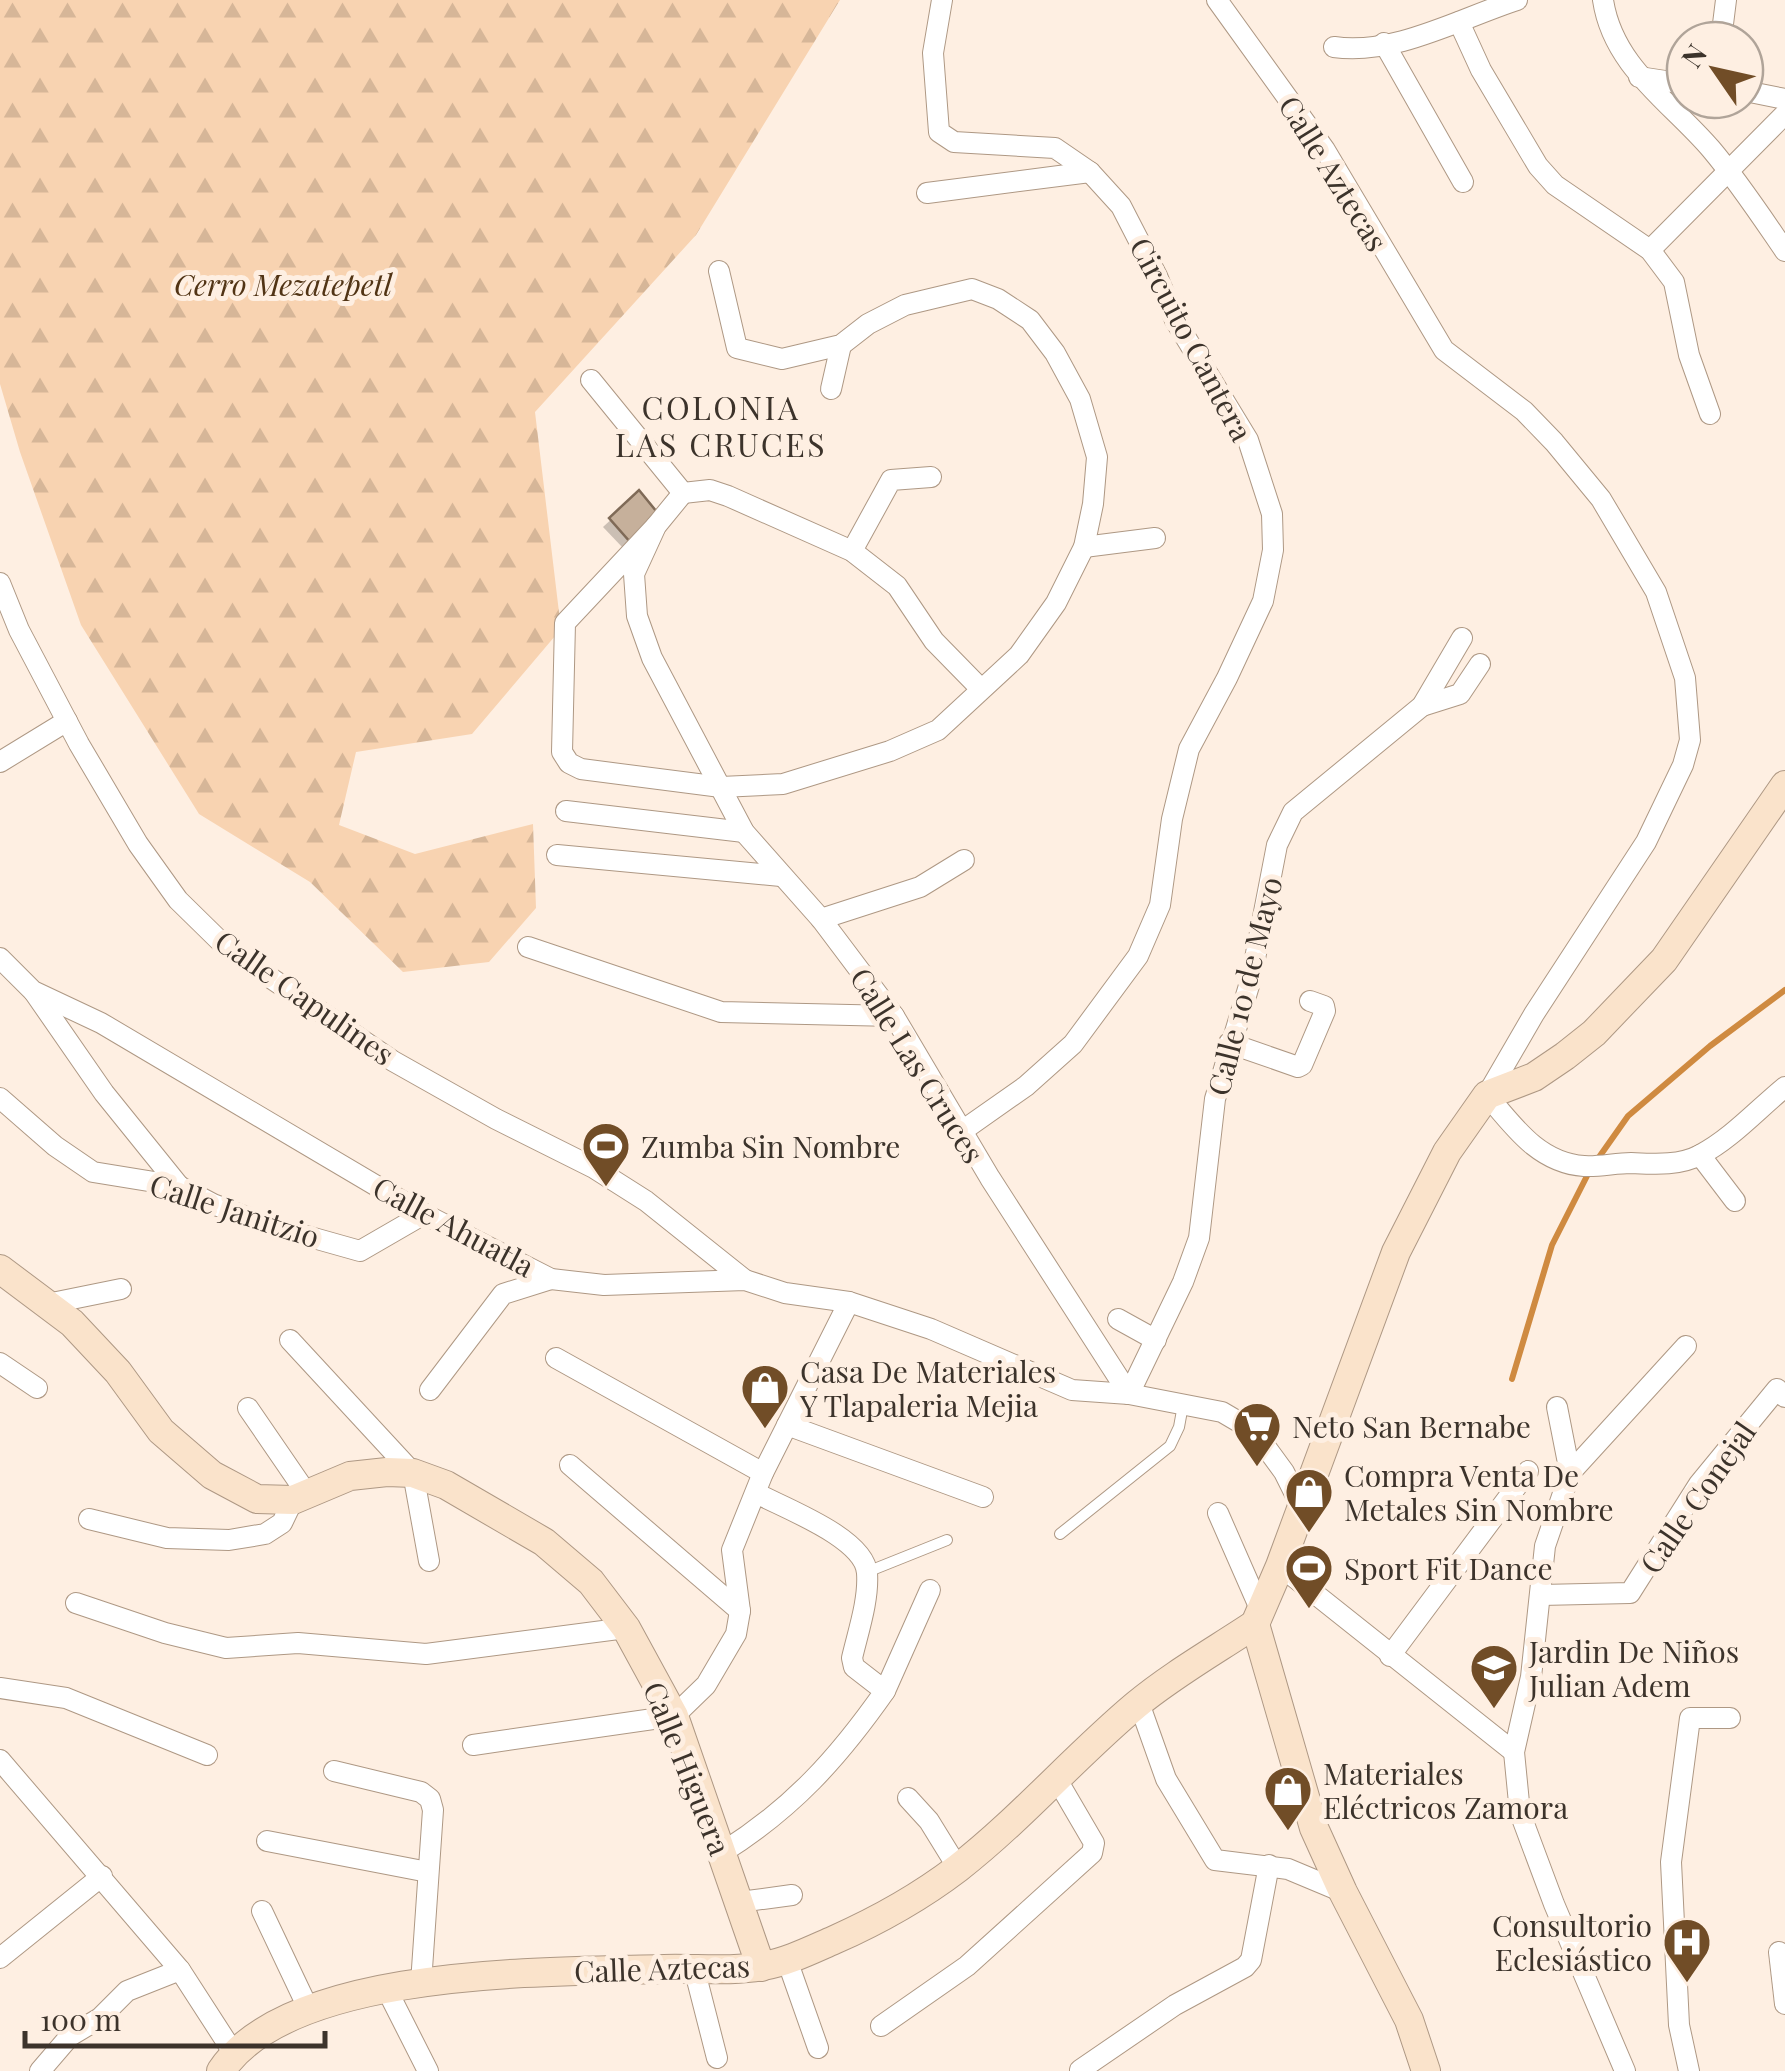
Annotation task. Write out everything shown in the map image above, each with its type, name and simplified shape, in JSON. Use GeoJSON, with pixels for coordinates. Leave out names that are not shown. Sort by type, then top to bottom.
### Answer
{"type":"FeatureCollection","features":[{"type":"Feature","properties":{"kind":"street","name":"Circuito Cantera"},"geometry":{"type":"LineString","coordinates":[[942,0],[934,53],[939,132],[954,142],[1055,148],[1090,172],[1120,206],[1175,320],[1248,440],[1272,514],[1273,550],[1263,600],[1228,678],[1189,750],[1172,820],[1160,905],[1138,956],[1073,1044],[1026,1086],[962,1131]]}},
{"type":"Feature","properties":{"kind":"street","name":"Calle Aztecas"},"geometry":{"type":"LineString","coordinates":[[1217,0],[1324,150],[1444,350],[1524,411],[1601,499],[1656,592],[1686,678],[1690,740],[1646,842],[1534,1014],[1487,1096]]}},
{"type":"Feature","properties":{"kind":"street"},"geometry":{"type":"LineString","coordinates":[[1334,46],[1352,50],[1417,38],[1518,0]]}},
{"type":"Feature","properties":{"kind":"street"},"geometry":{"type":"LineString","coordinates":[[1603,0],[1624,53],[1639,77],[1709,146],[1785,250]]}},
{"type":"Feature","properties":{"kind":"street"},"geometry":{"type":"LineString","coordinates":[[1459,22],[1481,70],[1538,166],[1555,185],[1650,250],[1674,282],[1689,354],[1710,414]]}},
{"type":"Feature","properties":{"kind":"street"},"geometry":{"type":"LineString","coordinates":[[1384,42],[1463,182]]}},
{"type":"Feature","properties":{"kind":"street"},"geometry":{"type":"LineString","coordinates":[[1639,77],[1665,81]]}},
{"type":"Feature","properties":{"kind":"street"},"geometry":{"type":"LineString","coordinates":[[1650,250],[1785,114]]}},
{"type":"Feature","properties":{"kind":"street"},"geometry":{"type":"LineString","coordinates":[[927,193],[1090,172]]}},
{"type":"Feature","properties":{"kind":"street"},"geometry":{"type":"LineString","coordinates":[[656,526],[565,623],[562,752],[569,763],[581,768],[722,787],[784,784],[890,751],[938,730],[1019,654],[1063,592],[1084,547],[1097,456],[1080,399],[1055,353],[1030,320],[998,299],[972,289],[905,305],[868,324],[841,345],[782,359],[737,348],[720,271]]}},
{"type":"Feature","properties":{"kind":"street"},"geometry":{"type":"LineString","coordinates":[[832,388],[841,345]]}},
{"type":"Feature","properties":{"kind":"street"},"geometry":{"type":"LineString","coordinates":[[591,380],[684,494],[710,490],[852,551],[897,586],[934,642],[980,688]]}},
{"type":"Feature","properties":{"kind":"street"},"geometry":{"type":"LineString","coordinates":[[852,551],[891,480],[931,477]]}},
{"type":"Feature","properties":{"kind":"street","name":"Calle Las Cruces"},"geometry":{"type":"LineString","coordinates":[[684,494],[656,526],[634,574],[637,616],[652,658],[744,832],[821,919],[894,1016],[1129,1394]]}},
{"type":"Feature","properties":{"kind":"street"},"geometry":{"type":"LineString","coordinates":[[1084,547],[1155,538]]}},
{"type":"Feature","properties":{"kind":"street","name":"Calle Capulines"},"geometry":{"type":"LineString","coordinates":[[0,582],[19,630],[67,721],[158,872],[178,900],[228,949],[392,1060],[594,1168],[646,1201],[745,1280]]}},
{"type":"Feature","properties":{"kind":"street","name":"Calle 10 de Mayo"},"geometry":{"type":"LineString","coordinates":[[1129,1394],[1184,1282],[1200,1238],[1215,1098],[1251,980],[1277,845],[1293,812],[1422,706],[1462,638]]}},
{"type":"Feature","properties":{"kind":"street"},"geometry":{"type":"LineString","coordinates":[[1422,706],[1460,694],[1480,664]]}},
{"type":"Feature","properties":{"kind":"street"},"geometry":{"type":"LineString","coordinates":[[0,762],[67,721]]}},
{"type":"Feature","properties":{"kind":"street"},"geometry":{"type":"LineString","coordinates":[[1258,1618],[1396,1252],[1447,1152],[1487,1096],[1534,1078],[1594,1033],[1664,960],[1785,785]]}},
{"type":"Feature","properties":{"kind":"street"},"geometry":{"type":"LineString","coordinates":[[566,810],[744,832]]}},
{"type":"Feature","properties":{"kind":"street"},"geometry":{"type":"LineString","coordinates":[[558,855],[781,876]]}},
{"type":"Feature","properties":{"kind":"street"},"geometry":{"type":"LineString","coordinates":[[821,919],[920,887],[964,860]]}},
{"type":"Feature","properties":{"kind":"street"},"geometry":{"type":"LineString","coordinates":[[528,948],[721,1012],[894,1016]]}},
{"type":"Feature","properties":{"kind":"street","name":"Calle Ahuatla"},"geometry":{"type":"LineString","coordinates":[[0,958],[33,991],[101,1023],[424,1214],[551,1279],[604,1284],[745,1280],[785,1293],[848,1302],[931,1329],[1072,1390],[1129,1394]]}},
{"type":"Feature","properties":{"kind":"street"},"geometry":{"type":"LineString","coordinates":[[33,991],[104,1093],[179,1186]]}},
{"type":"Feature","properties":{"kind":"street"},"geometry":{"type":"LineString","coordinates":[[1229,1044],[1298,1067],[1302,1065],[1326,1011],[1310,1000]]}},
{"type":"Feature","properties":{"kind":"street"},"geometry":{"type":"LineString","coordinates":[[1487,1096],[1542,1154],[1564,1164],[1589,1167],[1668,1164],[1700,1155],[1783,1092]]}},
{"type":"Feature","properties":{"kind":"street","name":"Calle Janitzio"},"geometry":{"type":"LineString","coordinates":[[0,1098],[55,1146],[93,1172],[179,1186],[264,1224],[360,1251],[424,1214]]}},
{"type":"Feature","properties":{"kind":"street"},"geometry":{"type":"LineString","coordinates":[[1700,1155],[1736,1201]]}},
{"type":"Feature","properties":{"kind":"street"},"geometry":{"type":"LineString","coordinates":[[0,1269],[72,1323],[118,1372],[160,1431],[212,1475],[256,1499],[300,1497]]}},
{"type":"Feature","properties":{"kind":"street"},"geometry":{"type":"LineString","coordinates":[[430,1390],[503,1294],[551,1279]]}},
{"type":"Feature","properties":{"kind":"street"},"geometry":{"type":"LineString","coordinates":[[47,1304],[121,1289]]}},
{"type":"Feature","properties":{"kind":"street"},"geometry":{"type":"LineString","coordinates":[[473,1744],[674,1716],[706,1685],[736,1634],[740,1610],[732,1550],[786,1425],[848,1302]]}},
{"type":"Feature","properties":{"kind":"street"},"geometry":{"type":"LineString","coordinates":[[1118,1319],[1156,1340]]}},
{"type":"Feature","properties":{"kind":"street"},"geometry":{"type":"LineString","coordinates":[[290,1340],[413,1473],[428,1561]]}},
{"type":"Feature","properties":{"kind":"street"},"geometry":{"type":"LineString","coordinates":[[1625,2071],[1520,1813],[1514,1752],[1531,1677],[1546,1546],[1570,1473],[1686,1346]]}},
{"type":"Feature","properties":{"kind":"street"},"geometry":{"type":"LineString","coordinates":[[556,1358],[760,1484],[861,1554],[867,1572],[852,1658],[854,1667],[886,1692]]}},
{"type":"Feature","properties":{"kind":"street"},"geometry":{"type":"LineString","coordinates":[[0,1363],[38,1388]]}},
{"type":"Feature","properties":{"kind":"street","name":"Calle Conejal"},"geometry":{"type":"LineString","coordinates":[[1542,1596],[1630,1593],[1699,1484],[1778,1389],[1785,1398]]}},
{"type":"Feature","properties":{"kind":"street"},"geometry":{"type":"LineString","coordinates":[[1129,1394],[1222,1412],[1239,1422],[1275,1459],[1301,1506]]}},
{"type":"Feature","properties":{"kind":"street"},"geometry":{"type":"LineString","coordinates":[[1557,1407],[1570,1473]]}},
{"type":"Feature","properties":{"kind":"street"},"geometry":{"type":"LineString","coordinates":[[248,1408],[300,1497]]}},
{"type":"Feature","properties":{"kind":"street"},"geometry":{"type":"LineString","coordinates":[[786,1425],[983,1497]]}},
{"type":"Feature","properties":{"kind":"street"},"geometry":{"type":"LineString","coordinates":[[570,1465],[740,1610]]}},
{"type":"Feature","properties":{"kind":"street"},"geometry":{"type":"LineString","coordinates":[[1390,1656],[1528,1471]]}},
{"type":"Feature","properties":{"kind":"street","name":"Calle Higuera"},"geometry":{"type":"LineString","coordinates":[[300,1497],[350,1476],[413,1473],[446,1485],[544,1542],[591,1582],[626,1628],[674,1716],[740,1902],[774,1963]]}},
{"type":"Feature","properties":{"kind":"street"},"geometry":{"type":"LineString","coordinates":[[90,1519],[167,1538],[229,1540],[265,1534],[282,1523],[300,1497]]}},
{"type":"Feature","properties":{"kind":"street"},"geometry":{"type":"LineString","coordinates":[[1218,1513],[1258,1618],[1314,1828],[1409,2020],[1426,2071]]}},
{"type":"Feature","properties":{"kind":"street"},"geometry":{"type":"LineString","coordinates":[[1280,1566],[1514,1752]]}},
{"type":"Feature","properties":{"kind":"street"},"geometry":{"type":"LineString","coordinates":[[723,1852],[788,1807],[844,1748],[886,1692],[930,1590]]}},
{"type":"Feature","properties":{"kind":"street"},"geometry":{"type":"LineString","coordinates":[[76,1603],[226,1648],[298,1643],[426,1654],[626,1628]]}},
{"type":"Feature","properties":{"kind":"street","name":"Calle Aztecas"},"geometry":{"type":"LineString","coordinates":[[227,2062],[261,2032],[309,2010],[387,1990],[421,1983],[544,1972],[774,1963],[863,1927],[958,1868],[1139,1703],[1258,1618]]}},
{"type":"Feature","properties":{"kind":"street"},"geometry":{"type":"LineString","coordinates":[[0,1688],[66,1698],[207,1755]]}},
{"type":"Feature","properties":{"kind":"street"},"geometry":{"type":"LineString","coordinates":[[1139,1703],[1166,1780],[1215,1860],[1288,1869],[1343,1892]]}},
{"type":"Feature","properties":{"kind":"street"},"geometry":{"type":"LineString","coordinates":[[1689,2071],[1679,2025],[1672,1862],[1690,1718],[1730,1718]]}},
{"type":"Feature","properties":{"kind":"street"},"geometry":{"type":"LineString","coordinates":[[0,1760],[180,1970],[227,2062]]}},
{"type":"Feature","properties":{"kind":"street"},"geometry":{"type":"LineString","coordinates":[[334,1771],[421,1792],[430,1799],[433,1810],[421,1983]]}},
{"type":"Feature","properties":{"kind":"street"},"geometry":{"type":"LineString","coordinates":[[881,2026],[967,1966],[1092,1853],[1094,1842],[1056,1778]]}},
{"type":"Feature","properties":{"kind":"street"},"geometry":{"type":"LineString","coordinates":[[908,1798],[930,1821],[958,1868]]}},
{"type":"Feature","properties":{"kind":"street"},"geometry":{"type":"LineString","coordinates":[[267,1841],[428,1872]]}},
{"type":"Feature","properties":{"kind":"street"},"geometry":{"type":"LineString","coordinates":[[1080,2070],[1174,2004],[1245,1967],[1250,1960],[1269,1865]]}},
{"type":"Feature","properties":{"kind":"street"},"geometry":{"type":"LineString","coordinates":[[0,1958],[102,1876]]}},
{"type":"Feature","properties":{"kind":"street"},"geometry":{"type":"LineString","coordinates":[[740,1902],[792,1895]]}},
{"type":"Feature","properties":{"kind":"street"},"geometry":{"type":"LineString","coordinates":[[262,1912],[309,2010]]}},
{"type":"Feature","properties":{"kind":"street"},"geometry":{"type":"LineString","coordinates":[[1779,1952],[1785,2004]]}},
{"type":"Feature","properties":{"kind":"street"},"geometry":{"type":"LineString","coordinates":[[774,1963],[818,2048]]}},
{"type":"Feature","properties":{"kind":"street"},"geometry":{"type":"LineString","coordinates":[[694,1968],[717,2058]]}},
{"type":"Feature","properties":{"kind":"street"},"geometry":{"type":"LineString","coordinates":[[40,2071],[70,2036],[100,2018],[127,1992],[180,1970]]}},
{"type":"Feature","properties":{"kind":"street"},"geometry":{"type":"LineString","coordinates":[[387,1990],[428,2071]]}},
{"type":"Feature","properties":{"kind":"lane"},"geometry":{"type":"LineString","coordinates":[[1060,1534],[1170,1446],[1184,1403]]}},
{"type":"Feature","properties":{"kind":"lane"},"geometry":{"type":"LineString","coordinates":[[867,1572],[948,1540]]}},
{"type":"Feature","properties":{"kind":"green space","name":"Cerro Mezatepetl"},"geometry":{"type":"Polygon","coordinates":[[[0,0],[840,0],[696,235],[535,412],[561,629],[472,734],[356,752],[339,825],[415,854],[533,824],[536,908],[489,962],[403,972],[310,882],[199,814],[81,625],[0,384],[0,0]]]}},
{"type":"Feature","properties":{"kind":"building"},"geometry":{"type":"Polygon","coordinates":[[[639,490],[661,517],[631,543],[609,518],[639,490]]]}},
{"type":"Feature","properties":{"kind":"waterway"},"geometry":{"type":"LineString","coordinates":[[1597,1160],[1628,1116],[1710,1046],[1785,990]]}},
{"type":"Feature","properties":{"kind":"waterway"},"geometry":{"type":"LineString","coordinates":[[1512,1379],[1552,1245],[1590,1170]]}},
{"type":"Feature","properties":{"kind":"place","name":"Zumba Sin Nombre"},"geometry":{"type":"Point","coordinates":[606,1188]}},
{"type":"Feature","properties":{"kind":"place","name":"Casa De Materiales Y Tlapaleria Mejia"},"geometry":{"type":"Point","coordinates":[765,1430]}},
{"type":"Feature","properties":{"kind":"place","name":"Neto San Bernabe"},"geometry":{"type":"Point","coordinates":[1257,1468]}},
{"type":"Feature","properties":{"kind":"place","name":"Compra Venta De Metales Sin Nombre"},"geometry":{"type":"Point","coordinates":[1309,1534]}},
{"type":"Feature","properties":{"kind":"place","name":"Sport Fit Dance"},"geometry":{"type":"Point","coordinates":[1309,1610]}},
{"type":"Feature","properties":{"kind":"place","name":"Jardin De Niños Julian Adem"},"geometry":{"type":"Point","coordinates":[1494,1710]}},
{"type":"Feature","properties":{"kind":"place","name":"Materiales Eléctricos Zamora"},"geometry":{"type":"Point","coordinates":[1288,1832]}},
{"type":"Feature","properties":{"kind":"place","name":"Consultorio Eclesiástico"},"geometry":{"type":"Point","coordinates":[1687,1984]}},
{"type":"Feature","properties":{"kind":"district","name":"COLONIA LAS CRUCES"},"geometry":{"type":"Point","coordinates":[721,424]}}]}
